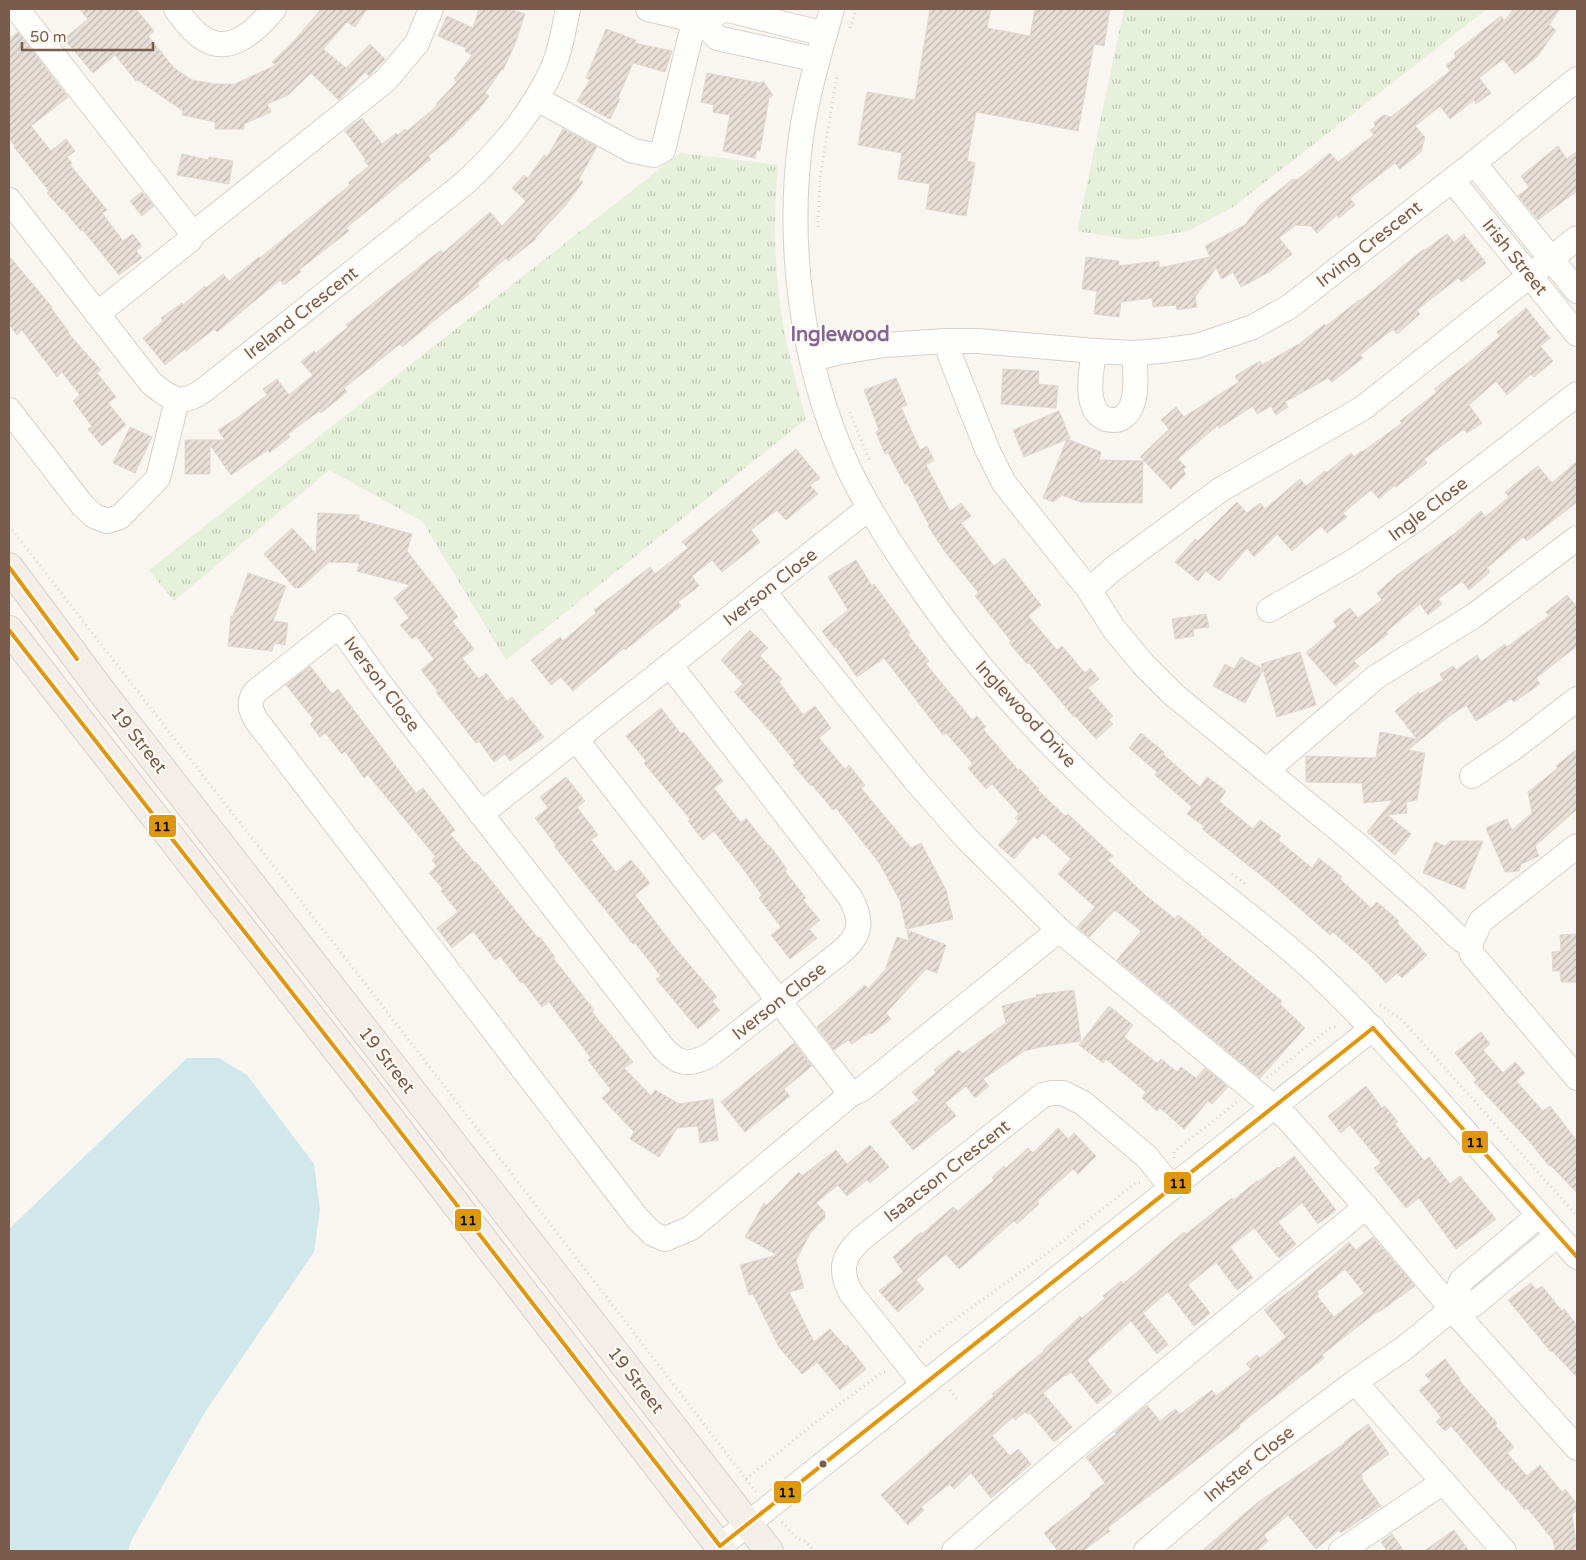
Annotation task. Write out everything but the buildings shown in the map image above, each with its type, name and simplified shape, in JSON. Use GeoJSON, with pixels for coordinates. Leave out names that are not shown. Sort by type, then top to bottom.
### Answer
{"type":"FeatureCollection","features":[{"type":"Feature","properties":{"kind":"main road","name":"19 Street"},"geometry":{"type":"LineString","coordinates":[[9,566],[108,700],[769,1551]]}},
{"type":"Feature","properties":{"kind":"main road","name":"19 Street"},"geometry":{"type":"LineString","coordinates":[[9,630],[355,1073],[721,1549]]}},
{"type":"Feature","properties":{"kind":"street"},"geometry":{"type":"LineString","coordinates":[[17,9],[193,234]]}},
{"type":"Feature","properties":{"kind":"street"},"geometry":{"type":"LineString","coordinates":[[176,9],[200,36],[218,44],[229,44],[249,34],[274,9]]}},
{"type":"Feature","properties":{"kind":"street"},"geometry":{"type":"LineString","coordinates":[[97,314],[190,240],[193,234],[386,80],[417,43],[431,9]]}},
{"type":"Feature","properties":{"kind":"street","name":"Ireland Crescent"},"geometry":{"type":"LineString","coordinates":[[177,400],[187,400],[196,396],[466,182],[500,149],[537,99],[554,63],[568,9]]}},
{"type":"Feature","properties":{"kind":"street"},"geometry":{"type":"LineString","coordinates":[[648,9],[698,17],[724,9],[836,35]]}},
{"type":"Feature","properties":{"kind":"street","name":"Inglewood Drive"},"geometry":{"type":"LineString","coordinates":[[832,9],[836,35],[818,60],[801,137],[796,206],[796,236],[802,310],[812,359],[831,424],[846,463],[869,508],[932,605],[971,655],[1022,714],[1122,812],[1161,846],[1277,937],[1328,984],[1372,1028],[1577,1257]]}},
{"type":"Feature","properties":{"kind":"street"},"geometry":{"type":"LineString","coordinates":[[537,99],[633,151],[654,155],[663,150],[698,17]]}},
{"type":"Feature","properties":{"kind":"street"},"geometry":{"type":"LineString","coordinates":[[698,17],[717,38],[818,60]]}},
{"type":"Feature","properties":{"kind":"street","name":"Irving Crescent"},"geometry":{"type":"LineString","coordinates":[[812,359],[884,345],[946,341],[978,341],[1095,351],[1160,352],[1197,346],[1253,327],[1288,307],[1474,163],[1577,79]]}},
{"type":"Feature","properties":{"kind":"street","name":"Irish Street"},"geometry":{"type":"LineString","coordinates":[[1474,163],[1577,291]]}},
{"type":"Feature","properties":{"kind":"street","name":"Irish Street"},"geometry":{"type":"LineString","coordinates":[[1452,180],[1577,334]]}},
{"type":"Feature","properties":{"kind":"street"},"geometry":{"type":"LineString","coordinates":[[9,200],[151,383],[162,392],[177,400],[158,478],[120,517],[107,521],[94,516],[83,506],[9,410]]}},
{"type":"Feature","properties":{"kind":"street"},"geometry":{"type":"LineString","coordinates":[[1089,590],[1220,490],[1363,408],[1577,238]]}},
{"type":"Feature","properties":{"kind":"street"},"geometry":{"type":"LineString","coordinates":[[946,341],[987,449],[1004,483],[1089,590],[1114,629],[1143,664],[1174,694],[1213,725],[1239,749],[1355,843],[1460,939],[1470,944]]}},
{"type":"Feature","properties":{"kind":"street"},"geometry":{"type":"LineString","coordinates":[[1095,351],[1090,396],[1094,410],[1104,419],[1116,421],[1126,416],[1132,406],[1134,353]]}},
{"type":"Feature","properties":{"kind":"street","name":"Ingle Close"},"geometry":{"type":"LineString","coordinates":[[1269,610],[1354,561],[1416,519],[1577,394]]}},
{"type":"Feature","properties":{"kind":"street","name":"Iverson Close"},"geometry":{"type":"LineString","coordinates":[[481,814],[869,508]]}},
{"type":"Feature","properties":{"kind":"street"},"geometry":{"type":"LineString","coordinates":[[1267,770],[1376,677],[1475,615],[1577,538]]}},
{"type":"Feature","properties":{"kind":"street"},"geometry":{"type":"LineString","coordinates":[[764,592],[915,780],[966,838],[1059,930],[1287,1118],[1366,1207],[1452,1309],[1577,1448]]}},
{"type":"Feature","properties":{"kind":"street","name":"Iverson Close"},"geometry":{"type":"LineString","coordinates":[[670,665],[850,897],[860,918],[859,927],[850,944],[710,1055],[696,1061],[687,1062],[677,1060],[663,1048],[378,681],[339,626],[255,692],[250,699],[250,709],[256,720],[632,1211],[654,1234],[665,1239],[691,1228],[851,1094]]}},
{"type":"Feature","properties":{"kind":"street"},"geometry":{"type":"LineString","coordinates":[[1472,776],[1512,749],[1577,699]]}},
{"type":"Feature","properties":{"kind":"street"},"geometry":{"type":"LineString","coordinates":[[576,739],[851,1094],[861,1090],[1059,930]]}},
{"type":"Feature","properties":{"kind":"street"},"geometry":{"type":"LineString","coordinates":[[1577,846],[1481,921],[1470,944],[1472,954],[1577,1078]]}},
{"type":"Feature","properties":{"kind":"street"},"geometry":{"type":"LineString","coordinates":[[721,1549],[748,1524],[1372,1028]]}},
{"type":"Feature","properties":{"kind":"street","name":"Isaacson Crescent"},"geometry":{"type":"LineString","coordinates":[[924,1385],[851,1293],[846,1283],[844,1274],[847,1254],[868,1233],[1043,1095],[1052,1093],[1063,1093],[1083,1103],[1147,1157],[1171,1187]]}},
{"type":"Feature","properties":{"kind":"street"},"geometry":{"type":"LineString","coordinates":[[954,1551],[1211,1333],[1366,1207]]}},
{"type":"Feature","properties":{"kind":"street"},"geometry":{"type":"LineString","coordinates":[[1452,1309],[1460,1281],[1539,1215]]}},
{"type":"Feature","properties":{"kind":"street","name":"Inkster Close"},"geometry":{"type":"LineString","coordinates":[[1146,1551],[1263,1451],[1355,1382],[1403,1349],[1452,1309],[1473,1305],[1557,1235]]}},
{"type":"Feature","properties":{"kind":"street"},"geometry":{"type":"LineString","coordinates":[[1355,1382],[1504,1551]]}},
{"type":"Feature","properties":{"kind":"street"},"geometry":{"type":"LineString","coordinates":[[1341,1551],[1443,1482]]}},
{"type":"Feature","properties":{"kind":"path"},"geometry":{"type":"LineString","coordinates":[[836,35],[856,9]]}},
{"type":"Feature","properties":{"kind":"path"},"geometry":{"type":"LineString","coordinates":[[818,232],[820,178],[837,74]]}},
{"type":"Feature","properties":{"kind":"path"},"geometry":{"type":"LineString","coordinates":[[850,411],[873,468]]}},
{"type":"Feature","properties":{"kind":"path"},"geometry":{"type":"LineString","coordinates":[[9,526],[428,1065],[746,1479],[855,1392],[883,1372],[889,1372]]}},
{"type":"Feature","properties":{"kind":"path"},"geometry":{"type":"LineString","coordinates":[[1232,874],[1247,886]]}},
{"type":"Feature","properties":{"kind":"path"},"geometry":{"type":"LineString","coordinates":[[1377,1002],[1401,1019],[1577,1216]]}},
{"type":"Feature","properties":{"kind":"path"},"geometry":{"type":"LineString","coordinates":[[919,1350],[921,1344],[1054,1248],[1135,1183],[1142,1182]]}},
{"type":"Feature","properties":{"kind":"path"},"geometry":{"type":"LineString","coordinates":[[951,1392],[957,1399]]}},
{"type":"Feature","properties":{"kind":"path"},"geometry":{"type":"LineString","coordinates":[[797,1538],[805,1540],[815,1551]]}},
{"type":"Feature","properties":{"kind":"green space"},"geometry":{"type":"Polygon","coordinates":[[[1124,9],[1487,9],[1233,207],[1188,231],[1133,240],[1077,231],[1124,9]]]}},
{"type":"Feature","properties":{"kind":"green space"},"geometry":{"type":"Polygon","coordinates":[[[680,153],[778,165],[775,227],[778,289],[786,341],[806,419],[506,660],[422,521],[329,470],[174,601],[149,570],[680,153]]]}},
{"type":"Feature","properties":{"kind":"water"},"geometry":{"type":"Polygon","coordinates":[[[187,1058],[219,1058],[247,1075],[314,1164],[320,1210],[314,1252],[205,1412],[132,1539],[128,1551],[9,1551],[9,1229],[187,1058]]]}},
{"type":"Feature","properties":{"kind":"transit line","name":"11"},"geometry":{"type":"LineString","coordinates":[[9,567],[77,659]]}},
{"type":"Feature","properties":{"kind":"transit line","name":"11"},"geometry":{"type":"LineString","coordinates":[[9,630],[361,1081],[720,1546],[1373,1028]]}},
{"type":"Feature","properties":{"kind":"transit line","name":"11"},"geometry":{"type":"LineString","coordinates":[[1373,1028],[1577,1257]]}},
{"type":"Feature","properties":{"kind":"district","name":"Inglewood"},"geometry":{"type":"Point","coordinates":[840,334]}}]}
